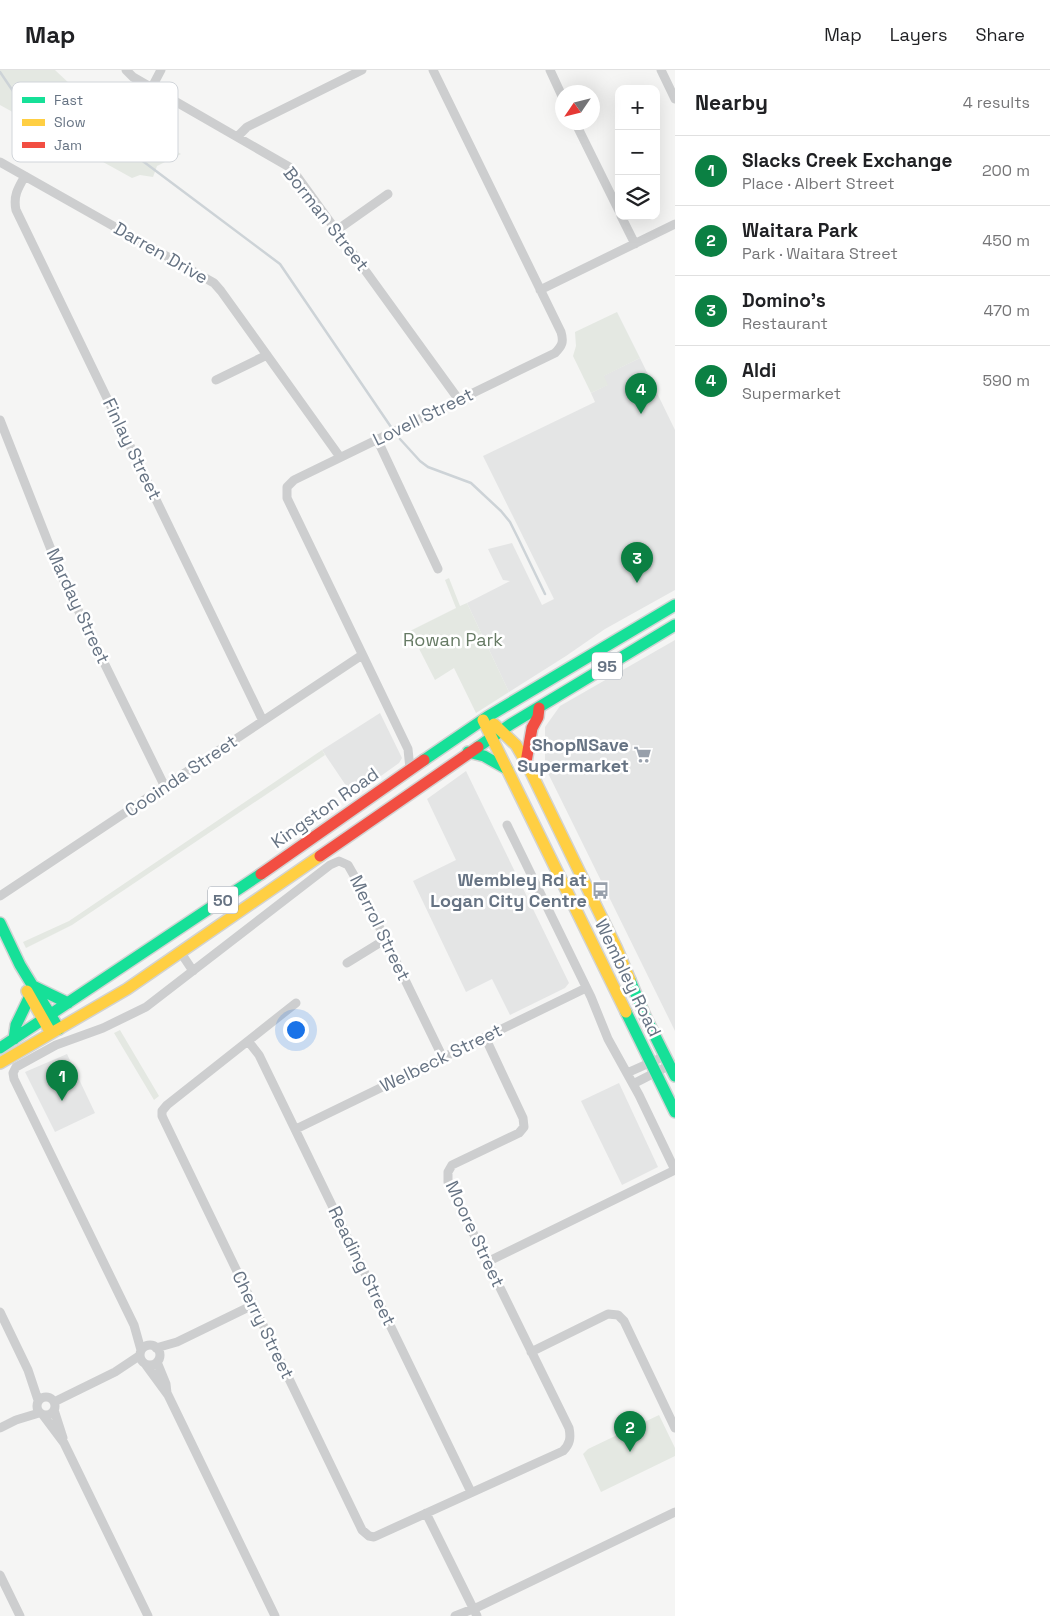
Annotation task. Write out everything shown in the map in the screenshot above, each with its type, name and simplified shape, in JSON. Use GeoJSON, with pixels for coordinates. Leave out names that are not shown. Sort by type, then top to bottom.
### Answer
{"type":"FeatureCollection","features":[{"type":"Feature","properties":{"kind":"main road","name":"Kingston Road"},"geometry":{"type":"LineString","coordinates":[[0,1048],[250,882],[485,718],[675,605]]}},
{"type":"Feature","properties":{"kind":"main road","name":"Kingston Road"},"geometry":{"type":"LineString","coordinates":[[0,1063],[115,998],[468,752],[526,714],[539,708],[675,625]]}},
{"type":"Feature","properties":{"kind":"main road"},"geometry":{"type":"LineString","coordinates":[[526,762],[532,728],[538,717],[539,708]]}},
{"type":"Feature","properties":{"kind":"main road","name":"Wembley Road"},"geometry":{"type":"LineString","coordinates":[[485,718],[496,734],[507,769],[675,1112]]}},
{"type":"Feature","properties":{"kind":"main road","name":"Wembley Road"},"geometry":{"type":"LineString","coordinates":[[496,734],[516,745],[526,762],[612,940],[645,1016],[670,1066]]}},
{"type":"Feature","properties":{"kind":"main road"},"geometry":{"type":"LineString","coordinates":[[468,752],[484,756],[507,769]]}},
{"type":"Feature","properties":{"kind":"main road"},"geometry":{"type":"LineString","coordinates":[[0,923],[31,991],[55,1032]]}},
{"type":"Feature","properties":{"kind":"main road"},"geometry":{"type":"LineString","coordinates":[[31,991],[43,989],[54,998],[68,1003]]}},
{"type":"Feature","properties":{"kind":"main road"},"geometry":{"type":"LineString","coordinates":[[14,1039],[16,1025],[31,991]]}},
{"type":"Feature","properties":{"kind":"street","name":"Borman Street"},"geometry":{"type":"LineString","coordinates":[[126,70],[133,77],[142,82]]}},
{"type":"Feature","properties":{"kind":"street"},"geometry":{"type":"LineString","coordinates":[[155,82],[161,70]]}},
{"type":"Feature","properties":{"kind":"street"},"geometry":{"type":"LineString","coordinates":[[238,136],[247,127],[362,70]]}},
{"type":"Feature","properties":{"kind":"street"},"geometry":{"type":"LineString","coordinates":[[433,70],[540,290],[675,224]]}},
{"type":"Feature","properties":{"kind":"street"},"geometry":{"type":"LineString","coordinates":[[550,70],[557,85]]}},
{"type":"Feature","properties":{"kind":"street"},"geometry":{"type":"LineString","coordinates":[[661,70],[675,99]]}},
{"type":"Feature","properties":{"kind":"street","name":"Borman Street"},"geometry":{"type":"LineString","coordinates":[[178,102],[291,168],[459,400]]}},
{"type":"Feature","properties":{"kind":"street"},"geometry":{"type":"LineString","coordinates":[[579,130],[615,203]]}},
{"type":"Feature","properties":{"kind":"street","name":"Darren Drive"},"geometry":{"type":"LineString","coordinates":[[0,162],[214,283],[340,457]]}},
{"type":"Feature","properties":{"kind":"street","name":"Finlay Street"},"geometry":{"type":"LineString","coordinates":[[25,176],[16,192],[14,200],[16,210],[263,721]]}},
{"type":"Feature","properties":{"kind":"street"},"geometry":{"type":"LineString","coordinates":[[337,230],[388,194]]}},
{"type":"Feature","properties":{"kind":"street"},"geometry":{"type":"LineString","coordinates":[[623,220],[635,244]]}},
{"type":"Feature","properties":{"kind":"street","name":"Lovell Street"},"geometry":{"type":"LineString","coordinates":[[362,654],[287,498],[287,487],[294,480],[340,457],[555,353],[564,341],[540,290]]}},
{"type":"Feature","properties":{"kind":"street"},"geometry":{"type":"LineString","coordinates":[[216,380],[267,355]]}},
{"type":"Feature","properties":{"kind":"street","name":"Marday Street"},"geometry":{"type":"LineString","coordinates":[[0,420],[61,575],[165,787]]}},
{"type":"Feature","properties":{"kind":"street"},"geometry":{"type":"LineString","coordinates":[[377,439],[438,569]]}},
{"type":"Feature","properties":{"kind":"street"},"geometry":{"type":"LineString","coordinates":[[362,654],[408,749],[410,769]]}},
{"type":"Feature","properties":{"kind":"street","name":"Cooinda Street"},"geometry":{"type":"LineString","coordinates":[[0,896],[362,654]]}},
{"type":"Feature","properties":{"kind":"street"},"geometry":{"type":"LineString","coordinates":[[408,749],[423,760]]}},
{"type":"Feature","properties":{"kind":"street"},"geometry":{"type":"LineString","coordinates":[[487,1262],[675,1170],[633,1084],[608,1039],[586,988],[507,825]]}},
{"type":"Feature","properties":{"kind":"street","name":"Merrol Street"},"geometry":{"type":"LineString","coordinates":[[134,1325],[14,1079],[13,1073],[19,1065],[44,1051],[142,1010],[330,865],[340,861],[347,864],[353,872],[443,1058]]}},
{"type":"Feature","properties":{"kind":"street"},"geometry":{"type":"LineString","coordinates":[[347,963],[386,939]]}},
{"type":"Feature","properties":{"kind":"street"},"geometry":{"type":"LineString","coordinates":[[181,953],[193,971]]}},
{"type":"Feature","properties":{"kind":"street","name":"Welbeck Street"},"geometry":{"type":"LineString","coordinates":[[296,1129],[586,988]]}},
{"type":"Feature","properties":{"kind":"street"},"geometry":{"type":"LineString","coordinates":[[248,1041],[296,1003]]}},
{"type":"Feature","properties":{"kind":"street","name":"Moore Street"},"geometry":{"type":"LineString","coordinates":[[471,1492],[563,1451],[570,1439],[569,1428],[448,1182],[448,1172],[452,1165],[518,1133],[524,1127],[523,1118],[486,1037]]}},
{"type":"Feature","properties":{"kind":"street","name":"Cherry Street"},"geometry":{"type":"LineString","coordinates":[[248,1041],[167,1105],[162,1111],[164,1121],[362,1530],[369,1536],[374,1537],[426,1513]]}},
{"type":"Feature","properties":{"kind":"street","name":"Reading Street"},"geometry":{"type":"LineString","coordinates":[[248,1041],[259,1055],[296,1129],[471,1492]]}},
{"type":"Feature","properties":{"kind":"street","name":"Wembley Road"},"geometry":{"type":"LineString","coordinates":[[627,1074],[670,1066]]}},
{"type":"Feature","properties":{"kind":"street","name":"Wembley Road"},"geometry":{"type":"LineString","coordinates":[[633,1084],[653,1068]]}},
{"type":"Feature","properties":{"kind":"street"},"geometry":{"type":"LineString","coordinates":[[142,1359],[152,1365],[156,1352],[253,1305]]}},
{"type":"Feature","properties":{"kind":"street"},"geometry":{"type":"LineString","coordinates":[[0,1312],[28,1370],[41,1406],[64,1444],[148,1616]]}},
{"type":"Feature","properties":{"kind":"street"},"geometry":{"type":"LineString","coordinates":[[531,1352],[608,1314],[618,1315],[624,1321],[675,1428]]}},
{"type":"Feature","properties":{"kind":"street"},"geometry":{"type":"LineString","coordinates":[[134,1325],[156,1352],[168,1396]]}},
{"type":"Feature","properties":{"kind":"street"},"geometry":{"type":"LineString","coordinates":[[134,1325],[142,1359],[168,1396],[275,1616]]}},
{"type":"Feature","properties":{"kind":"street"},"geometry":{"type":"LineString","coordinates":[[142,1359],[145,1346],[156,1352]]}},
{"type":"Feature","properties":{"kind":"street"},"geometry":{"type":"LineString","coordinates":[[41,1406],[50,1414],[54,1406],[142,1359]]}},
{"type":"Feature","properties":{"kind":"street"},"geometry":{"type":"LineString","coordinates":[[0,1428],[52,1399],[64,1444]]}},
{"type":"Feature","properties":{"kind":"street"},"geometry":{"type":"LineString","coordinates":[[471,1492],[426,1513],[475,1612]]}},
{"type":"Feature","properties":{"kind":"street"},"geometry":{"type":"LineString","coordinates":[[455,1616],[475,1612],[675,1512]]}},
{"type":"Feature","properties":{"kind":"street"},"geometry":{"type":"LineString","coordinates":[[0,1577],[20,1616]]}},
{"type":"Feature","properties":{"kind":"shaded area"},"geometry":{"type":"Polygon","coordinates":[[[640,358],[675,430],[675,590],[605,629],[509,692],[467,603],[510,581],[503,580],[488,549],[512,543],[542,605],[554,599],[483,456],[595,402],[591,393],[607,385],[603,376],[640,358]]]}},
{"type":"Feature","properties":{"kind":"shaded area"},"geometry":{"type":"Polygon","coordinates":[[[675,640],[675,1031],[545,767],[545,727],[560,706],[675,640]]]}},
{"type":"Feature","properties":{"kind":"shaded area"},"geometry":{"type":"Polygon","coordinates":[[[380,713],[402,758],[399,763],[353,796],[322,750],[380,713]]]}},
{"type":"Feature","properties":{"kind":"shaded area"},"geometry":{"type":"Polygon","coordinates":[[[466,771],[569,983],[565,988],[510,1015],[492,979],[466,992],[413,881],[456,860],[427,799],[466,771]]]}},
{"type":"Feature","properties":{"kind":"shaded area"},"geometry":{"type":"Polygon","coordinates":[[[67,1054],[95,1113],[55,1132],[25,1072],[67,1054]]]}},
{"type":"Feature","properties":{"kind":"shaded area"},"geometry":{"type":"Polygon","coordinates":[[[619,1083],[658,1167],[622,1185],[581,1101],[619,1083]]]}},
{"type":"Feature","properties":{"kind":"green space"},"geometry":{"type":"Polygon","coordinates":[[[0,70],[55,70],[68,82],[12,82],[12,112],[0,105],[0,70]]]}},
{"type":"Feature","properties":{"kind":"green space"},"geometry":{"type":"Polygon","coordinates":[[[103,162],[165,162],[157,166],[153,177],[140,175],[132,178],[103,162]]]}},
{"type":"Feature","properties":{"kind":"green space"},"geometry":{"type":"Polygon","coordinates":[[[617,312],[640,358],[604,376],[608,385],[591,393],[573,356],[576,346],[575,332],[617,312]]]}},
{"type":"Feature","properties":{"kind":"green space","name":"Rowan Park"},"geometry":{"type":"Polygon","coordinates":[[[449,578],[460,606],[467,603],[509,692],[476,713],[454,668],[435,680],[410,631],[456,608],[445,580],[449,578]]]}},
{"type":"Feature","properties":{"kind":"green space"},"geometry":{"type":"Polygon","coordinates":[[[322,750],[325,755],[72,925],[26,948],[23,942],[69,921],[322,750]]]}},
{"type":"Feature","properties":{"kind":"green space"},"geometry":{"type":"Polygon","coordinates":[[[120,1030],[159,1096],[154,1100],[114,1033],[120,1030]]]}},
{"type":"Feature","properties":{"kind":"green space"},"geometry":{"type":"Polygon","coordinates":[[[659,1415],[675,1448],[675,1456],[601,1492],[583,1454],[588,1449],[659,1415]]]}},
{"type":"Feature","properties":{"kind":"waterway"},"geometry":{"type":"LineString","coordinates":[[0,72],[12,90]]}},
{"type":"Feature","properties":{"kind":"waterway"},"geometry":{"type":"LineString","coordinates":[[144,162],[280,264],[391,427]]}},
{"type":"Feature","properties":{"kind":"waterway"},"geometry":{"type":"LineString","coordinates":[[400,439],[428,467],[471,483],[501,511],[510,522],[545,594]]}},
{"type":"Feature","properties":{"kind":"traffic: fast"},"geometry":{"type":"LineString","coordinates":[[424,760],[487,717],[675,605]]}},
{"type":"Feature","properties":{"kind":"traffic: fast"},"geometry":{"type":"LineString","coordinates":[[478,747],[511,724],[675,625]]}},
{"type":"Feature","properties":{"kind":"traffic: fast"},"geometry":{"type":"LineString","coordinates":[[468,752],[484,756],[507,769]]}},
{"type":"Feature","properties":{"kind":"traffic: fast"},"geometry":{"type":"LineString","coordinates":[[0,1048],[261,874]]}},
{"type":"Feature","properties":{"kind":"traffic: fast"},"geometry":{"type":"LineString","coordinates":[[0,923],[20,965],[59,1029]]}},
{"type":"Feature","properties":{"kind":"traffic: fast"},"geometry":{"type":"LineString","coordinates":[[630,980],[645,1016],[675,1076]]}},
{"type":"Feature","properties":{"kind":"traffic: fast"},"geometry":{"type":"LineString","coordinates":[[33,986],[68,1003]]}},
{"type":"Feature","properties":{"kind":"traffic: fast"},"geometry":{"type":"LineString","coordinates":[[14,1039],[16,1025],[30,996]]}},
{"type":"Feature","properties":{"kind":"traffic: fast"},"geometry":{"type":"LineString","coordinates":[[626,1012],[675,1112]]}},
{"type":"Feature","properties":{"kind":"traffic: slow"},"geometry":{"type":"LineString","coordinates":[[483,720],[626,1012]]}},
{"type":"Feature","properties":{"kind":"traffic: slow"},"geometry":{"type":"LineString","coordinates":[[494,724],[516,745],[526,762],[616,947],[630,980]]}},
{"type":"Feature","properties":{"kind":"traffic: slow"},"geometry":{"type":"LineString","coordinates":[[0,1063],[127,989],[320,856]]}},
{"type":"Feature","properties":{"kind":"traffic: slow"},"geometry":{"type":"LineString","coordinates":[[27,991],[48,1028]]}},
{"type":"Feature","properties":{"kind":"traffic: jam"},"geometry":{"type":"LineString","coordinates":[[526,762],[532,728],[538,717],[539,708]]}},
{"type":"Feature","properties":{"kind":"traffic: jam"},"geometry":{"type":"LineString","coordinates":[[320,856],[478,747]]}},
{"type":"Feature","properties":{"kind":"traffic: jam"},"geometry":{"type":"LineString","coordinates":[[261,874],[424,760]]}},
{"type":"Feature","properties":{"kind":"place","name":"Aldi"},"geometry":{"type":"Point","coordinates":[641,414]}},
{"type":"Feature","properties":{"kind":"place","name":"Domino's"},"geometry":{"type":"Point","coordinates":[637,583]}},
{"type":"Feature","properties":{"kind":"place","name":"ShopNSave Supermarket"},"geometry":{"type":"Point","coordinates":[643,755]}},
{"type":"Feature","properties":{"kind":"place","name":"Wembley Rd at Logan City Centre"},"geometry":{"type":"Point","coordinates":[601,890]}},
{"type":"Feature","properties":{"kind":"place","name":"Slacks Creek Exchange"},"geometry":{"type":"Point","coordinates":[62,1101]}},
{"type":"Feature","properties":{"kind":"place","name":"Waitara Park"},"geometry":{"type":"Point","coordinates":[630,1452]}}]}
